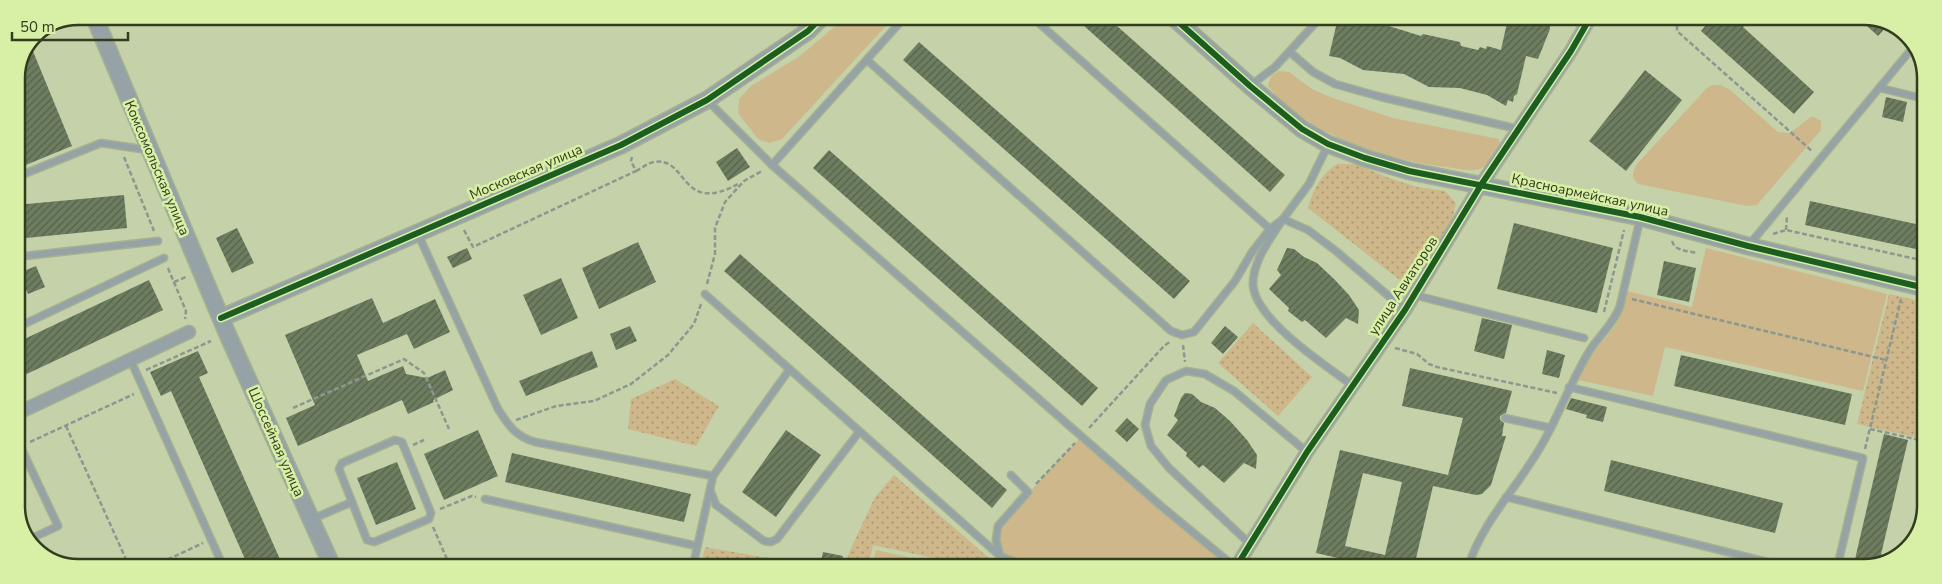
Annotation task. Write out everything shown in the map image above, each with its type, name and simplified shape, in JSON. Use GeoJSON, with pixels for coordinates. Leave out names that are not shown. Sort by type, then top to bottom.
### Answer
{"type":"FeatureCollection","features":[{"type":"Feature","properties":{"kind":"street","name":"Комсомольская улица"},"geometry":{"type":"LineString","coordinates":[[98,25],[221,318]]}},
{"type":"Feature","properties":{"kind":"street","name":"Московская улица"},"geometry":{"type":"LineString","coordinates":[[221,318],[621,145],[707,100],[814,25]]}},
{"type":"Feature","properties":{"kind":"street","name":"Красноармейская улица"},"geometry":{"type":"LineString","coordinates":[[1182,25],[1250,86],[1302,128],[1328,144],[1365,158],[1410,171],[1640,217],[1748,246],[1917,286]]}},
{"type":"Feature","properties":{"kind":"street","name":"улица Авиаторов"},"geometry":{"type":"LineString","coordinates":[[1241,559],[1306,452],[1405,310],[1481,185],[1571,51],[1586,25]]}},
{"type":"Feature","properties":{"kind":"street","name":"Шоссейная улица"},"geometry":{"type":"LineString","coordinates":[[221,318],[329,559]]}},
{"type":"Feature","properties":{"kind":"street"},"geometry":{"type":"LineString","coordinates":[[25,410],[189,332]]}},
{"type":"Feature","properties":{"kind":"lane"},"geometry":{"type":"LineString","coordinates":[[772,165],[898,25]]}},
{"type":"Feature","properties":{"kind":"lane"},"geometry":{"type":"LineString","coordinates":[[1041,25],[1270,229]]}},
{"type":"Feature","properties":{"kind":"lane"},"geometry":{"type":"LineString","coordinates":[[1250,86],[1275,68],[1314,25]]}},
{"type":"Feature","properties":{"kind":"lane"},"geometry":{"type":"LineString","coordinates":[[1290,52],[1313,72],[1335,84],[1381,98],[1519,130]]}},
{"type":"Feature","properties":{"kind":"lane"},"geometry":{"type":"LineString","coordinates":[[1748,246],[1909,52]]}},
{"type":"Feature","properties":{"kind":"lane"},"geometry":{"type":"LineString","coordinates":[[867,60],[1171,331],[1182,335],[1194,332],[1235,281],[1252,252],[1270,229],[1283,219]]}},
{"type":"Feature","properties":{"kind":"lane"},"geometry":{"type":"LineString","coordinates":[[1880,88],[1917,97]]}},
{"type":"Feature","properties":{"kind":"lane"},"geometry":{"type":"LineString","coordinates":[[707,100],[772,165],[1161,506],[1226,559]]}},
{"type":"Feature","properties":{"kind":"lane"},"geometry":{"type":"LineString","coordinates":[[25,174],[101,143],[149,150]]}},
{"type":"Feature","properties":{"kind":"lane"},"geometry":{"type":"LineString","coordinates":[[1328,144],[1309,184],[1265,246],[1257,266],[1253,284],[1257,300],[1266,316],[1352,386]]}},
{"type":"Feature","properties":{"kind":"lane"},"geometry":{"type":"LineString","coordinates":[[1470,559],[1472,553],[1506,497],[1551,428],[1569,387],[1590,350],[1615,319],[1623,296],[1640,217]]}},
{"type":"Feature","properties":{"kind":"lane"},"geometry":{"type":"LineString","coordinates":[[1283,219],[1308,230],[1336,251],[1405,310]]}},
{"type":"Feature","properties":{"kind":"lane"},"geometry":{"type":"LineString","coordinates":[[418,232],[498,409],[516,433],[535,442],[713,476]]}},
{"type":"Feature","properties":{"kind":"lane"},"geometry":{"type":"LineString","coordinates":[[25,256],[158,241]]}},
{"type":"Feature","properties":{"kind":"lane"},"geometry":{"type":"LineString","coordinates":[[25,324],[164,258]]}},
{"type":"Feature","properties":{"kind":"lane"},"geometry":{"type":"LineString","coordinates":[[705,294],[859,432],[1000,556],[1006,559]]}},
{"type":"Feature","properties":{"kind":"lane"},"geometry":{"type":"LineString","coordinates":[[1414,295],[1584,338]]}},
{"type":"Feature","properties":{"kind":"lane"},"geometry":{"type":"LineString","coordinates":[[131,361],[220,559]]}},
{"type":"Feature","properties":{"kind":"lane"},"geometry":{"type":"LineString","coordinates":[[694,559],[713,476],[789,370]]}},
{"type":"Feature","properties":{"kind":"lane"},"geometry":{"type":"LineString","coordinates":[[1250,544],[1169,468],[1151,446],[1146,425],[1150,404],[1166,380],[1186,371],[1205,374],[1234,391],[1306,452]]}},
{"type":"Feature","properties":{"kind":"lane"},"geometry":{"type":"LineString","coordinates":[[1569,387],[1863,458],[1840,559]]}},
{"type":"Feature","properties":{"kind":"lane"},"geometry":{"type":"LineString","coordinates":[[1505,418],[1551,428]]}},
{"type":"Feature","properties":{"kind":"lane"},"geometry":{"type":"LineString","coordinates":[[710,490],[716,505],[764,541],[771,542],[777,539],[859,432]]}},
{"type":"Feature","properties":{"kind":"lane"},"geometry":{"type":"LineString","coordinates":[[395,440],[402,442],[430,516],[374,542],[368,540],[339,469],[342,463],[395,440]]}},
{"type":"Feature","properties":{"kind":"lane"},"geometry":{"type":"LineString","coordinates":[[25,455],[58,526],[35,537]]}},
{"type":"Feature","properties":{"kind":"lane"},"geometry":{"type":"LineString","coordinates":[[1000,556],[996,540],[998,526],[1028,492],[1011,475]]}},
{"type":"Feature","properties":{"kind":"lane"},"geometry":{"type":"LineString","coordinates":[[1506,497],[1758,559]]}},
{"type":"Feature","properties":{"kind":"lane"},"geometry":{"type":"LineString","coordinates":[[485,499],[697,546]]}},
{"type":"Feature","properties":{"kind":"lane"},"geometry":{"type":"LineString","coordinates":[[311,520],[352,502]]}},
{"type":"Feature","properties":{"kind":"path"},"geometry":{"type":"LineString","coordinates":[[1677,25],[1677,31],[1820,158]]}},
{"type":"Feature","properties":{"kind":"path"},"geometry":{"type":"LineString","coordinates":[[636,171],[652,162],[664,162],[674,167],[690,187],[702,193],[714,194],[729,190],[772,165]]}},
{"type":"Feature","properties":{"kind":"path"},"geometry":{"type":"LineString","coordinates":[[508,424],[523,416],[556,406],[594,401],[631,384],[668,355],[694,324],[705,294],[714,254],[715,228],[725,202],[744,181]]}},
{"type":"Feature","properties":{"kind":"path"},"geometry":{"type":"LineString","coordinates":[[1863,458],[1905,283]]}},
{"type":"Feature","properties":{"kind":"path"},"geometry":{"type":"LineString","coordinates":[[1609,293],[1886,360]]}},
{"type":"Feature","properties":{"kind":"path"},"geometry":{"type":"LineString","coordinates":[[1028,492],[1082,437],[1164,346],[1182,335],[1186,371]]}},
{"type":"Feature","properties":{"kind":"path"},"geometry":{"type":"LineString","coordinates":[[138,374],[211,341]]}},
{"type":"Feature","properties":{"kind":"path"},"geometry":{"type":"LineString","coordinates":[[1380,345],[1417,354],[1436,367],[1566,394]]}},
{"type":"Feature","properties":{"kind":"path"},"geometry":{"type":"LineString","coordinates":[[293,408],[404,359],[424,373],[449,429]]}},
{"type":"Feature","properties":{"kind":"path"},"geometry":{"type":"LineString","coordinates":[[25,444],[144,390]]}},
{"type":"Feature","properties":{"kind":"path"},"geometry":{"type":"LineString","coordinates":[[66,426],[126,559]]}},
{"type":"Feature","properties":{"kind":"path"},"geometry":{"type":"LineString","coordinates":[[1870,429],[1917,439]]}},
{"type":"Feature","properties":{"kind":"path"},"geometry":{"type":"LineString","coordinates":[[447,559],[430,516],[472,496],[485,499]]}},
{"type":"Feature","properties":{"kind":"path"},"geometry":{"type":"LineString","coordinates":[[169,559],[211,539]]}},
{"type":"Feature","properties":{"kind":"shaded area"},"geometry":{"type":"Polygon","coordinates":[[[837,25],[887,25],[782,139],[769,143],[758,139],[738,113],[739,99],[751,86],[800,56],[837,25]]]}},
{"type":"Feature","properties":{"kind":"shaded area"},"geometry":{"type":"Polygon","coordinates":[[[1279,71],[1289,72],[1312,89],[1330,97],[1393,118],[1499,139],[1501,149],[1488,164],[1473,170],[1423,163],[1373,151],[1325,131],[1303,118],[1284,103],[1268,86],[1271,76],[1279,71]]]}},
{"type":"Feature","properties":{"kind":"shaded area"},"geometry":{"type":"Polygon","coordinates":[[[1712,85],[1720,85],[1729,89],[1778,132],[1790,133],[1812,116],[1821,121],[1821,130],[1757,205],[1747,206],[1638,184],[1633,177],[1637,164],[1706,89],[1712,85]]]}},
{"type":"Feature","properties":{"kind":"shaded area"},"geometry":{"type":"Polygon","coordinates":[[[1337,164],[1357,164],[1389,178],[1417,187],[1445,191],[1456,203],[1453,217],[1440,243],[1417,274],[1401,281],[1308,208],[1318,183],[1337,164]]]}},
{"type":"Feature","properties":{"kind":"shaded area"},"geometry":{"type":"Polygon","coordinates":[[[1706,248],[1887,294],[1863,391],[1665,347],[1653,396],[1578,380],[1591,356],[1615,326],[1622,311],[1627,291],[1692,307],[1706,248]]]}},
{"type":"Feature","properties":{"kind":"shaded area"},"geometry":{"type":"Polygon","coordinates":[[[1889,294],[1917,300],[1917,438],[1857,424],[1889,294]]]}},
{"type":"Feature","properties":{"kind":"shaded area"},"geometry":{"type":"Polygon","coordinates":[[[1253,323],[1312,377],[1278,416],[1218,363],[1253,323]]]}},
{"type":"Feature","properties":{"kind":"shaded area"},"geometry":{"type":"Polygon","coordinates":[[[675,379],[719,406],[696,446],[628,429],[631,399],[675,379]]]}},
{"type":"Feature","properties":{"kind":"shaded area"},"geometry":{"type":"Polygon","coordinates":[[[1081,437],[1226,559],[1010,559],[1000,556],[998,526],[1081,437]]]}},
{"type":"Feature","properties":{"kind":"shaded area"},"geometry":{"type":"Polygon","coordinates":[[[894,475],[990,559],[939,559],[873,545],[870,559],[847,559],[875,497],[894,475]]]}},
{"type":"Feature","properties":{"kind":"shaded area"},"geometry":{"type":"Polygon","coordinates":[[[705,547],[769,558],[769,559],[702,559],[705,547]]]}},
{"type":"Feature","properties":{"kind":"shaded area"},"geometry":{"type":"Polygon","coordinates":[[[876,550],[916,559],[874,559],[876,550]]]}},
{"type":"Feature","properties":{"kind":"building"},"geometry":{"type":"Polygon","coordinates":[[[1083,25],[1116,25],[1285,175],[1270,192],[1083,25]]]}},
{"type":"Feature","properties":{"kind":"building"},"geometry":{"type":"Polygon","coordinates":[[[1336,25],[1386,25],[1421,36],[1423,34],[1460,42],[1461,46],[1478,50],[1480,47],[1486,49],[1487,46],[1501,50],[1506,25],[1550,25],[1538,59],[1526,56],[1517,94],[1514,96],[1513,102],[1508,100],[1506,106],[1487,95],[1460,88],[1429,87],[1404,74],[1363,70],[1340,58],[1329,56],[1336,25]]]}},
{"type":"Feature","properties":{"kind":"building"},"geometry":{"type":"Polygon","coordinates":[[[1706,25],[1745,25],[1743,27],[1814,92],[1794,114],[1701,31],[1706,25]]]}},
{"type":"Feature","properties":{"kind":"building"},"geometry":{"type":"Polygon","coordinates":[[[1866,25],[1884,30],[1878,36],[1866,25]]]}},
{"type":"Feature","properties":{"kind":"building"},"geometry":{"type":"Polygon","coordinates":[[[919,42],[1190,281],[1174,299],[903,60],[919,42]]]}},
{"type":"Feature","properties":{"kind":"building"},"geometry":{"type":"Polygon","coordinates":[[[33,51],[72,146],[25,165],[25,78],[26,68],[33,51]]]}},
{"type":"Feature","properties":{"kind":"building"},"geometry":{"type":"Polygon","coordinates":[[[1645,70],[1682,100],[1626,171],[1589,141],[1645,70]]]}},
{"type":"Feature","properties":{"kind":"building"},"geometry":{"type":"Polygon","coordinates":[[[1886,97],[1907,102],[1903,122],[1882,117],[1886,97]]]}},
{"type":"Feature","properties":{"kind":"building"},"geometry":{"type":"Polygon","coordinates":[[[737,148],[750,167],[728,181],[716,162],[737,148]]]}},
{"type":"Feature","properties":{"kind":"building"},"geometry":{"type":"Polygon","coordinates":[[[829,150],[1098,388],[1082,406],[813,168],[829,150]]]}},
{"type":"Feature","properties":{"kind":"building"},"geometry":{"type":"Polygon","coordinates":[[[124,195],[127,228],[25,238],[25,204],[124,195]]]}},
{"type":"Feature","properties":{"kind":"building"},"geometry":{"type":"Polygon","coordinates":[[[1810,201],[1917,224],[1917,249],[1805,225],[1810,201]]]}},
{"type":"Feature","properties":{"kind":"building"},"geometry":{"type":"Polygon","coordinates":[[[1514,223],[1613,248],[1597,313],[1497,289],[1514,223]]]}},
{"type":"Feature","properties":{"kind":"building"},"geometry":{"type":"Polygon","coordinates":[[[237,228],[254,263],[232,273],[216,238],[237,228]]]}},
{"type":"Feature","properties":{"kind":"building"},"geometry":{"type":"Polygon","coordinates":[[[638,242],[656,282],[599,309],[582,268],[638,242]]]}},
{"type":"Feature","properties":{"kind":"building"},"geometry":{"type":"Polygon","coordinates":[[[467,248],[472,259],[453,268],[447,257],[467,248]]]}},
{"type":"Feature","properties":{"kind":"building"},"geometry":{"type":"Polygon","coordinates":[[[1287,248],[1294,249],[1304,257],[1317,263],[1349,295],[1359,310],[1358,324],[1346,318],[1326,338],[1305,320],[1302,322],[1288,311],[1289,308],[1269,289],[1281,275],[1277,270],[1287,248]]]}},
{"type":"Feature","properties":{"kind":"building"},"geometry":{"type":"Polygon","coordinates":[[[740,254],[1007,490],[992,508],[724,271],[740,254]]]}},
{"type":"Feature","properties":{"kind":"building"},"geometry":{"type":"Polygon","coordinates":[[[1664,261],[1696,268],[1689,302],[1657,295],[1664,261]]]}},
{"type":"Feature","properties":{"kind":"building"},"geometry":{"type":"Polygon","coordinates":[[[36,266],[45,287],[28,294],[25,287],[25,271],[36,266]]]}},
{"type":"Feature","properties":{"kind":"building"},"geometry":{"type":"Polygon","coordinates":[[[561,278],[578,318],[541,335],[523,295],[561,278]]]}},
{"type":"Feature","properties":{"kind":"building"},"geometry":{"type":"Polygon","coordinates":[[[149,280],[163,310],[25,375],[25,339],[149,280]]]}},
{"type":"Feature","properties":{"kind":"building"},"geometry":{"type":"Polygon","coordinates":[[[372,298],[383,323],[435,299],[450,332],[414,349],[407,334],[357,355],[368,381],[403,366],[406,374],[427,378],[445,370],[453,390],[433,400],[434,402],[408,414],[402,400],[298,446],[286,418],[315,405],[285,335],[372,298]]]}},
{"type":"Feature","properties":{"kind":"building"},"geometry":{"type":"Polygon","coordinates":[[[1482,318],[1512,325],[1504,359],[1474,351],[1482,318]]]}},
{"type":"Feature","properties":{"kind":"building"},"geometry":{"type":"Polygon","coordinates":[[[630,326],[637,341],[616,350],[610,334],[630,326]]]}},
{"type":"Feature","properties":{"kind":"building"},"geometry":{"type":"Polygon","coordinates":[[[1225,326],[1238,337],[1223,354],[1211,343],[1225,326]]]}},
{"type":"Feature","properties":{"kind":"building"},"geometry":{"type":"Polygon","coordinates":[[[1547,350],[1565,355],[1559,378],[1542,374],[1547,350]]]}},
{"type":"Feature","properties":{"kind":"building"},"geometry":{"type":"Polygon","coordinates":[[[198,351],[208,373],[199,377],[280,559],[245,559],[171,391],[161,396],[150,372],[198,351]]]}},
{"type":"Feature","properties":{"kind":"building"},"geometry":{"type":"Polygon","coordinates":[[[592,351],[598,367],[526,396],[519,381],[592,351]]]}},
{"type":"Feature","properties":{"kind":"building"},"geometry":{"type":"Polygon","coordinates":[[[1681,355],[1852,394],[1845,425],[1674,386],[1681,355]]]}},
{"type":"Feature","properties":{"kind":"building"},"geometry":{"type":"Polygon","coordinates":[[[1410,368],[1512,391],[1506,413],[1500,416],[1500,420],[1504,423],[1502,436],[1506,436],[1491,485],[1482,494],[1476,495],[1433,486],[1416,559],[1342,559],[1316,553],[1340,450],[1448,475],[1463,418],[1402,406],[1410,368]],[[1363,473],[1345,546],[1385,555],[1402,482],[1363,473]]]}},
{"type":"Feature","properties":{"kind":"building"},"geometry":{"type":"Polygon","coordinates":[[[1185,393],[1192,394],[1201,402],[1215,408],[1230,421],[1257,455],[1256,469],[1244,463],[1224,483],[1203,465],[1199,468],[1186,456],[1187,453],[1167,435],[1178,420],[1174,416],[1185,393]]]}},
{"type":"Feature","properties":{"kind":"building"},"geometry":{"type":"Polygon","coordinates":[[[1571,398],[1607,407],[1603,422],[1586,418],[1587,415],[1566,409],[1571,398]]]}},
{"type":"Feature","properties":{"kind":"building"},"geometry":{"type":"Polygon","coordinates":[[[1127,418],[1139,429],[1127,442],[1115,431],[1127,418]]]}},
{"type":"Feature","properties":{"kind":"building"},"geometry":{"type":"Polygon","coordinates":[[[478,430],[498,476],[444,500],[424,454],[478,430]]]}},
{"type":"Feature","properties":{"kind":"building"},"geometry":{"type":"Polygon","coordinates":[[[786,430],[821,455],[776,517],[742,492],[786,430]]]}},
{"type":"Feature","properties":{"kind":"building"},"geometry":{"type":"Polygon","coordinates":[[[1884,434],[1908,440],[1881,556],[1871,559],[1855,559],[1884,434]]]}},
{"type":"Feature","properties":{"kind":"building"},"geometry":{"type":"Polygon","coordinates":[[[512,453],[691,494],[684,522],[505,482],[512,453]]]}},
{"type":"Feature","properties":{"kind":"building"},"geometry":{"type":"Polygon","coordinates":[[[1611,460],[1783,503],[1775,533],[1604,491],[1611,460]]]}},
{"type":"Feature","properties":{"kind":"building"},"geometry":{"type":"Polygon","coordinates":[[[397,462],[416,509],[376,525],[357,478],[397,462]]]}},
{"type":"Feature","properties":{"kind":"building"},"geometry":{"type":"Polygon","coordinates":[[[823,552],[843,556],[842,559],[822,559],[823,552]]]}},
{"type":"Feature","properties":{"kind":"cycle path"},"geometry":{"type":"LineString","coordinates":[[221,318],[621,145],[707,100],[814,25]]}},
{"type":"Feature","properties":{"kind":"cycle path"},"geometry":{"type":"LineString","coordinates":[[1182,25],[1250,86],[1302,129],[1328,144],[1365,158],[1409,171],[1640,217],[1748,246],[1917,286]]}},
{"type":"Feature","properties":{"kind":"cycle path"},"geometry":{"type":"LineString","coordinates":[[1241,559],[1307,452],[1405,310],[1481,185],[1571,51],[1586,25]]}}]}
